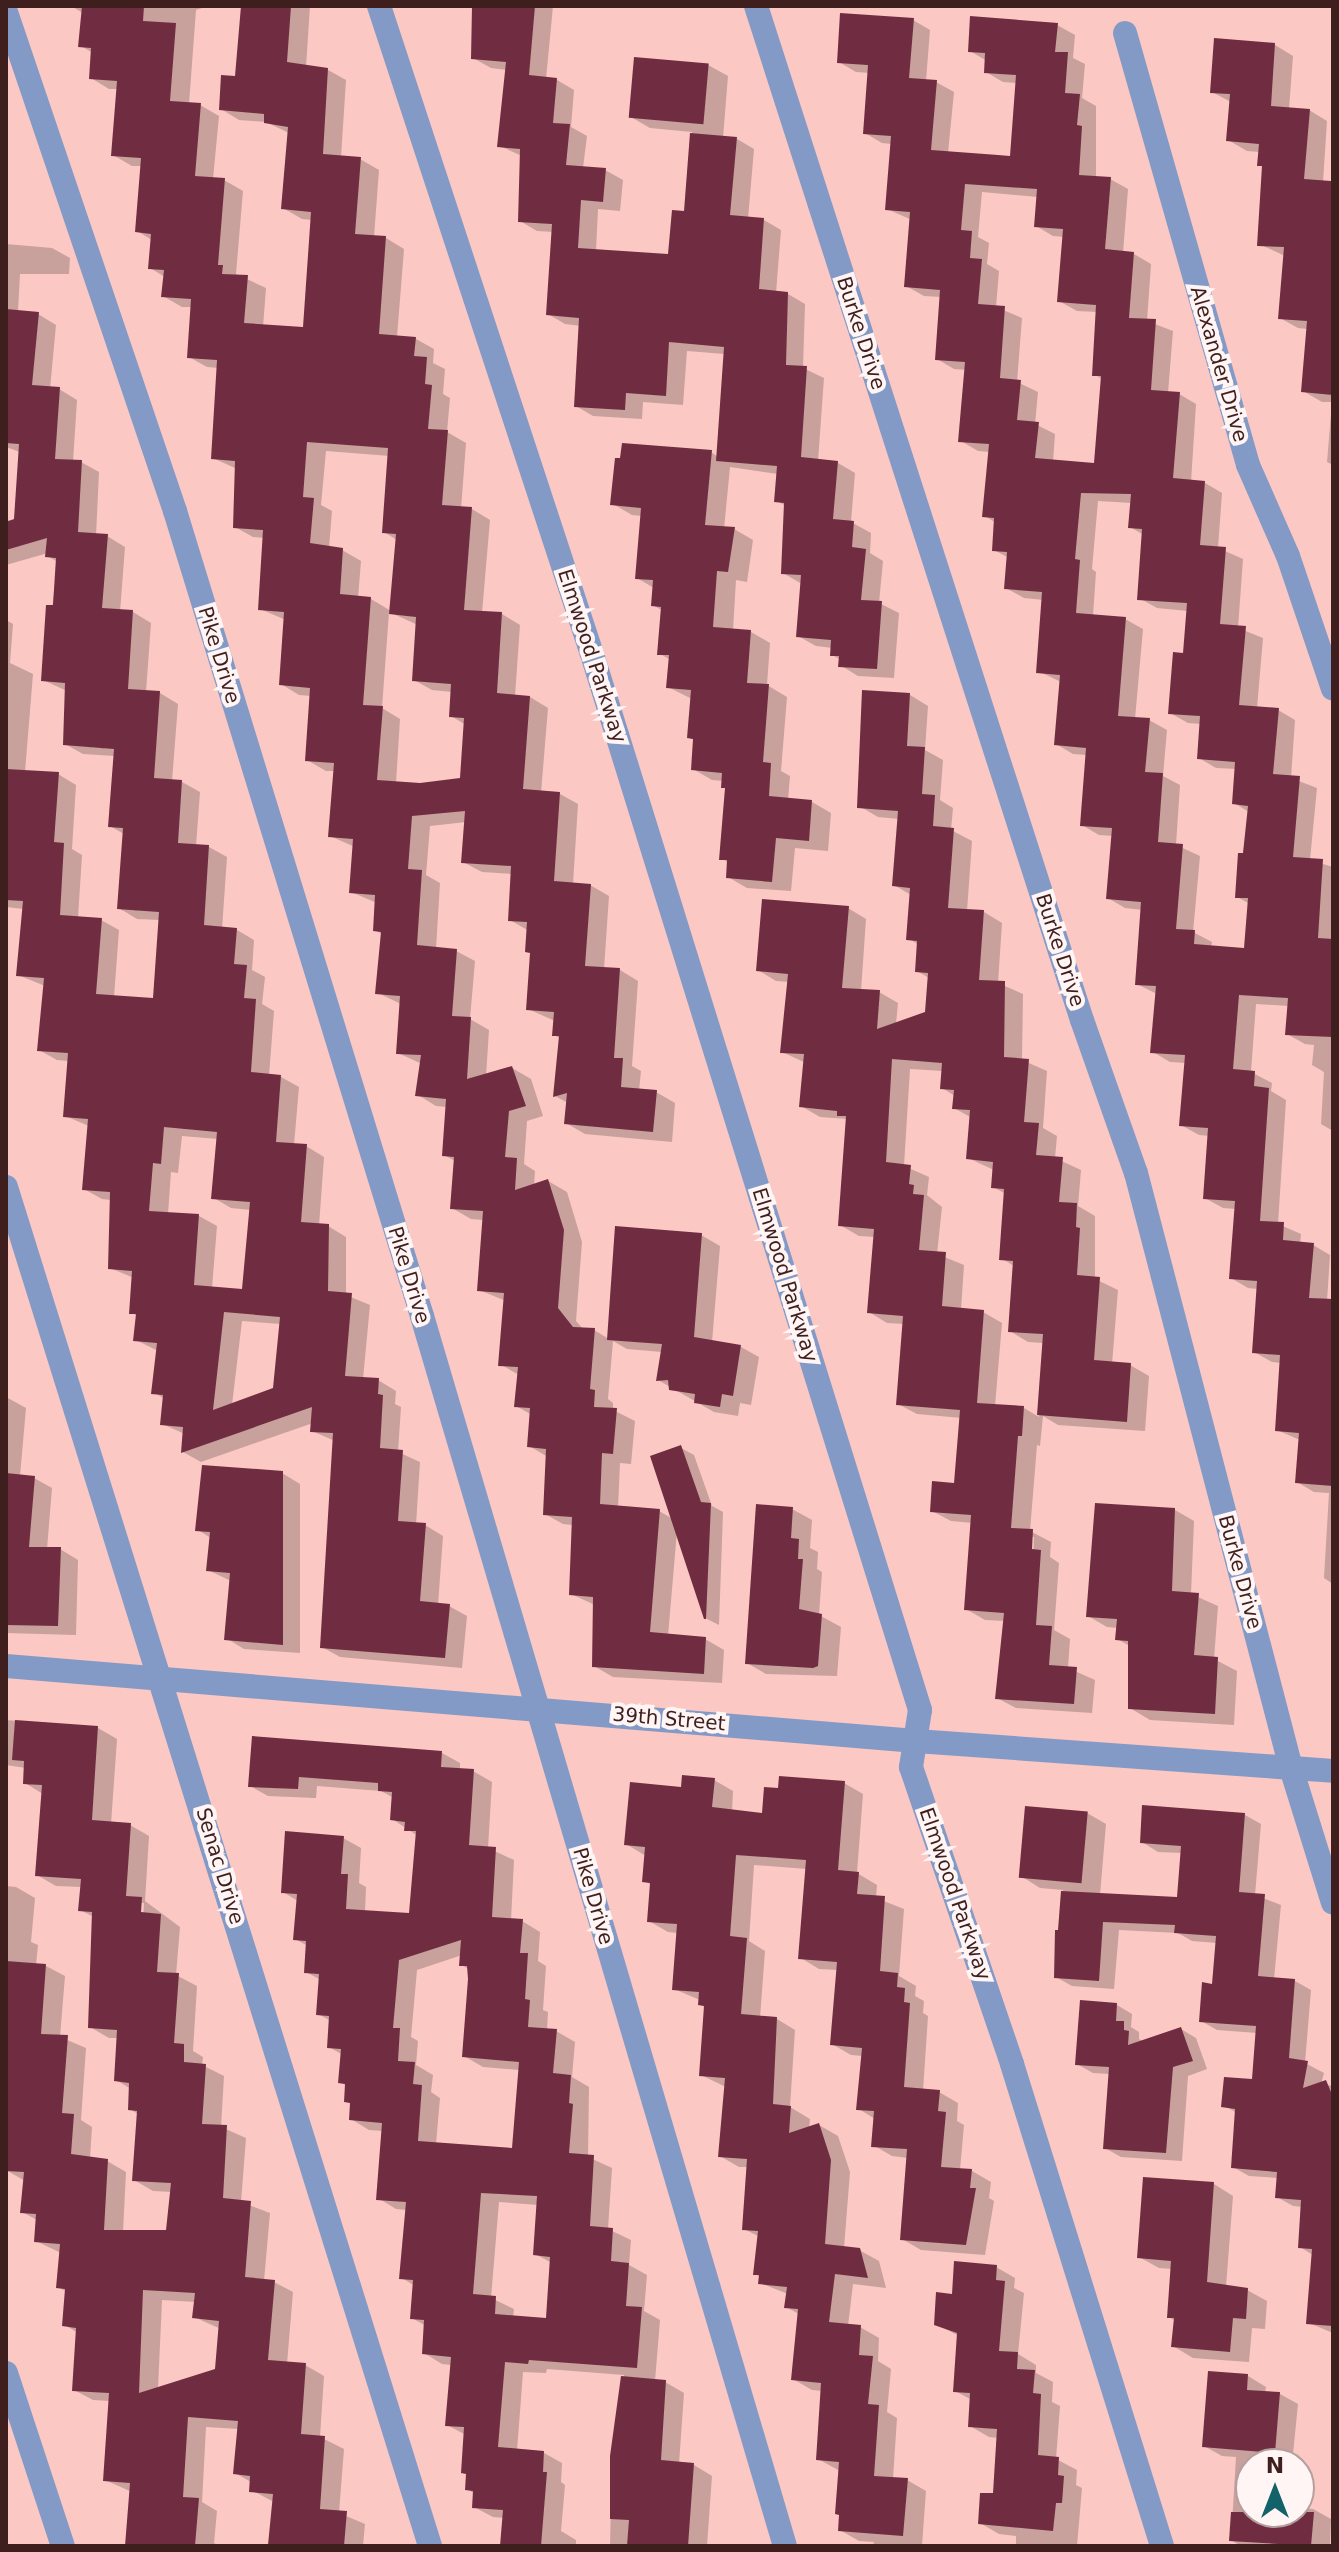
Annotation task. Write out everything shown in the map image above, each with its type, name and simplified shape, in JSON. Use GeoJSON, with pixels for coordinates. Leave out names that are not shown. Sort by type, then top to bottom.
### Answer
{"type":"FeatureCollection","features":[{"type":"Feature","properties":{"kind":"street","name":"Elmwood Parkway"},"geometry":{"type":"LineString","coordinates":[[379,6],[591,651],[911,1680],[920,1710],[911,1767],[1012,2064],[1162,2546]]}},
{"type":"Feature","properties":{"kind":"street","name":"Burke Drive"},"geometry":{"type":"LineString","coordinates":[[756,6],[1077,1004],[1136,1173],[1291,1768],[1333,1903]]}},
{"type":"Feature","properties":{"kind":"street","name":"Pike Drive"},"geometry":{"type":"LineString","coordinates":[[6,12],[180,526],[422,1316],[785,2546]]}},
{"type":"Feature","properties":{"kind":"street","name":"Alexander Drive"},"geometry":{"type":"LineString","coordinates":[[1125,33],[1248,465],[1288,556],[1333,689]]}},
{"type":"Feature","properties":{"kind":"street","name":"Senac Drive"},"geometry":{"type":"LineString","coordinates":[[6,1187],[162,1678],[430,2546]]}},
{"type":"Feature","properties":{"kind":"street","name":"39th Street"},"geometry":{"type":"LineString","coordinates":[[6,1666],[537,1707],[916,1741],[1333,1771]]}},
{"type":"Feature","properties":{"kind":"street"},"geometry":{"type":"LineString","coordinates":[[6,2373],[63,2546]]}},
{"type":"Feature","properties":{"kind":"building"},"geometry":{"type":"Polygon","coordinates":[[[82,6],[144,6],[143,21],[176,23],[170,101],[201,103],[195,176],[225,178],[218,265],[223,265],[222,274],[248,275],[244,323],[303,327],[311,212],[281,209],[288,127],[264,123],[264,114],[219,110],[221,75],[235,76],[241,6],[291,6],[287,62],[328,68],[323,154],[361,157],[355,234],[386,236],[379,334],[416,337],[414,356],[427,357],[425,384],[432,385],[428,429],[448,430],[442,505],[472,507],[464,610],[502,612],[497,693],[530,696],[523,789],[560,792],[554,881],[591,884],[585,966],[620,968],[614,1058],[623,1058],[621,1087],[657,1090],[653,1132],[564,1124],[567,1093],[553,1097],[559,1036],[552,1036],[554,1012],[526,1010],[530,953],[525,952],[527,922],[508,921],[511,866],[461,863],[465,811],[412,816],[408,869],[422,870],[417,945],[457,949],[452,1016],[471,1017],[467,1079],[512,1066],[526,1106],[509,1111],[505,1157],[517,1158],[515,1190],[548,1179],[564,1230],[558,1308],[573,1327],[595,1328],[590,1389],[595,1390],[594,1407],[617,1408],[613,1454],[602,1453],[600,1504],[660,1509],[650,1632],[706,1637],[704,1674],[592,1667],[593,1597],[569,1595],[572,1517],[543,1515],[546,1449],[527,1447],[530,1408],[514,1407],[518,1367],[498,1366],[504,1293],[477,1291],[483,1211],[450,1209],[454,1157],[442,1156],[446,1099],[415,1096],[421,1055],[396,1054],[400,996],[375,994],[381,932],[373,931],[375,895],[349,893],[353,839],[328,837],[334,763],[305,761],[310,688],[279,685],[284,612],[258,610],[263,530],[233,528],[235,461],[211,459],[217,360],[187,358],[191,299],[161,297],[164,270],[148,269],[151,234],[135,232],[141,158],[111,156],[117,81],[89,79],[91,48],[78,47],[82,6]],[[307,442],[303,497],[314,498],[310,543],[343,548],[340,594],[371,597],[363,705],[383,706],[377,780],[420,783],[460,778],[464,718],[449,717],[451,684],[412,681],[416,617],[389,614],[396,534],[382,533],[388,448],[307,442]]]}},
{"type":"Feature","properties":{"kind":"building"},"geometry":{"type":"Polygon","coordinates":[[[472,6],[535,6],[529,75],[557,78],[553,123],[570,124],[566,165],[606,168],[603,202],[581,200],[578,248],[668,254],[672,210],[684,211],[690,133],[737,137],[730,215],[764,218],[759,289],[788,292],[786,365],[807,366],[801,457],[838,461],[833,519],[854,521],[852,547],[866,549],[861,600],[882,601],[877,669],[838,667],[839,656],[830,656],[831,640],[796,637],[801,575],[781,574],[784,503],[774,502],[777,466],[716,461],[724,347],[669,342],[666,396],[626,393],[625,410],[574,407],[579,318],[546,315],[552,224],[518,222],[520,149],[497,147],[506,62],[471,59],[472,6]]]}},
{"type":"Feature","properties":{"kind":"building"},"geometry":{"type":"Polygon","coordinates":[[[840,13],[914,18],[909,78],[937,80],[931,150],[1010,156],[1016,75],[984,73],[985,53],[968,52],[970,16],[1058,23],[1055,52],[1068,52],[1065,93],[1080,94],[1077,125],[1082,126],[1079,175],[1111,177],[1105,249],[1134,252],[1129,318],[1156,319],[1151,390],[1180,392],[1173,478],[1205,481],[1200,545],[1226,547],[1220,624],[1246,626],[1239,705],[1279,708],[1273,774],[1300,776],[1293,857],[1323,859],[1318,938],[1333,939],[1333,1037],[1285,1035],[1288,998],[1239,995],[1233,1069],[1255,1071],[1254,1086],[1269,1088],[1260,1221],[1284,1222],[1283,1240],[1314,1243],[1309,1298],[1333,1299],[1333,1486],[1295,1483],[1299,1433],[1275,1431],[1280,1355],[1252,1353],[1257,1281],[1229,1279],[1235,1201],[1203,1199],[1208,1128],[1179,1126],[1185,1055],[1150,1053],[1156,986],[1135,985],[1141,902],[1106,899],[1112,828],[1080,826],[1086,748],[1054,745],[1060,675],[1036,673],[1042,592],[1004,589],[1007,552],[992,551],[994,518],[982,517],[989,444],[958,442],[965,362],[935,360],[940,290],[904,287],[910,212],[885,210],[891,136],[863,134],[868,65],[837,63],[840,13]],[[965,184],[961,230],[972,231],[970,258],[982,259],[978,304],[1005,306],[1000,378],[1021,380],[1017,420],[1039,422],[1035,458],[1094,463],[1101,376],[1092,376],[1096,305],[1057,302],[1063,229],[1034,227],[1037,189],[965,184]],[[1081,493],[1075,559],[1080,560],[1076,613],[1126,617],[1118,716],[1150,718],[1145,772],[1163,773],[1158,842],[1183,844],[1176,929],[1195,930],[1194,944],[1244,948],[1248,898],[1235,898],[1238,853],[1243,853],[1248,806],[1232,804],[1235,762],[1197,759],[1200,716],[1168,714],[1173,652],[1183,653],[1187,603],[1137,600],[1142,529],[1128,528],[1131,494],[1081,493]]]}},
{"type":"Feature","properties":{"kind":"building"},"geometry":{"type":"Polygon","coordinates":[[[1214,38],[1275,43],[1271,106],[1310,109],[1304,179],[1331,181],[1333,395],[1301,392],[1307,321],[1278,319],[1284,247],[1257,246],[1262,166],[1257,166],[1259,144],[1226,141],[1230,94],[1210,93],[1214,38]]]}},
{"type":"Feature","properties":{"kind":"building"},"geometry":{"type":"Polygon","coordinates":[[[634,57],[709,64],[703,124],[629,118],[634,57]]]}},
{"type":"Feature","properties":{"kind":"building"},"geometry":{"type":"Polygon","coordinates":[[[6,309],[39,312],[32,385],[60,387],[55,459],[82,460],[78,532],[108,534],[102,608],[133,610],[128,689],[160,691],[154,778],[182,780],[178,843],[209,845],[204,925],[237,928],[234,964],[247,965],[244,998],[256,999],[251,1072],[281,1075],[276,1142],[307,1144],[301,1222],[329,1224],[328,1291],[352,1293],[345,1376],[379,1378],[378,1394],[383,1395],[380,1448],[403,1450],[398,1521],[426,1523],[420,1601],[450,1604],[445,1658],[320,1648],[333,1433],[310,1432],[312,1407],[181,1453],[183,1427],[160,1425],[163,1395],[151,1394],[157,1343],[133,1341],[136,1314],[129,1314],[132,1271],[108,1269],[110,1192],[82,1190],[88,1119],[63,1117],[68,1053],[37,1051],[44,978],[16,976],[23,901],[6,900],[6,769],[59,772],[54,842],[64,843],[60,915],[102,918],[96,994],[153,998],[159,912],[117,909],[123,828],[108,827],[114,749],[63,745],[65,683],[41,681],[46,605],[53,605],[56,558],[45,557],[47,538],[6,550],[6,522],[14,519],[19,444],[6,443],[6,309]],[[164,1127],[161,1164],[153,1163],[149,1211],[199,1214],[194,1285],[242,1289],[250,1202],[211,1199],[217,1132],[164,1127]],[[224,1312],[213,1410],[273,1388],[280,1317],[224,1312]]]}},
{"type":"Feature","properties":{"kind":"building"},"geometry":{"type":"Polygon","coordinates":[[[622,443],[712,450],[705,525],[735,527],[728,572],[717,571],[713,627],[751,630],[747,683],[769,684],[763,762],[771,763],[769,796],[812,800],[809,841],[776,838],[772,882],[726,878],[727,860],[719,860],[725,788],[721,788],[722,773],[691,770],[693,739],[687,738],[691,690],[666,688],[669,655],[657,655],[661,607],[651,606],[653,580],[635,579],[641,508],[610,505],[615,458],[620,458],[622,443]]]}},
{"type":"Feature","properties":{"kind":"building"},"geometry":{"type":"Polygon","coordinates":[[[862,690],[910,693],[907,746],[925,747],[922,794],[935,795],[933,826],[954,828],[948,908],[984,910],[979,980],[1005,981],[1004,1057],[1029,1059],[1024,1122],[1039,1123],[1036,1155],[1063,1157],[1059,1202],[1077,1203],[1076,1227],[1080,1228],[1077,1275],[1100,1277],[1094,1360],[1131,1363],[1127,1422],[1037,1415],[1043,1334],[1008,1332],[1013,1261],[999,1260],[1004,1189],[991,1188],[993,1162],[966,1159],[970,1110],[952,1109],[954,1090],[940,1089],[942,1063],[892,1059],[886,1162],[911,1165],[909,1184],[914,1185],[913,1194],[924,1195],[919,1250],[946,1252],[942,1306],[984,1310],[977,1403],[1024,1406],[1022,1436],[1018,1436],[1011,1528],[1033,1529],[1032,1549],[1041,1550],[1036,1625],[1052,1626],[1049,1665],[1077,1667],[1074,1704],[995,1699],[1004,1613],[964,1610],[971,1515],[930,1512],[932,1481],[954,1483],[960,1410],[896,1405],[903,1316],[867,1313],[874,1229],[838,1226],[846,1116],[837,1116],[837,1111],[799,1107],[804,1054],[780,1053],[788,974],[756,971],[762,899],[849,906],[842,988],[880,990],[877,1029],[925,1012],[928,973],[915,972],[917,941],[906,940],[910,888],[892,886],[898,811],[857,808],[862,690]]]}},
{"type":"Feature","properties":{"kind":"building"},"geometry":{"type":"Polygon","coordinates":[[[615,1226],[702,1233],[694,1337],[741,1345],[733,1396],[722,1394],[720,1407],[694,1403],[695,1394],[669,1390],[668,1380],[656,1381],[662,1344],[607,1340],[615,1226]]]}},
{"type":"Feature","properties":{"kind":"building"},"geometry":{"type":"Polygon","coordinates":[[[681,1445],[701,1502],[711,1503],[706,1619],[650,1456],[681,1445]]]}},
{"type":"Feature","properties":{"kind":"building"},"geometry":{"type":"Polygon","coordinates":[[[202,1465],[283,1471],[283,1645],[224,1640],[230,1573],[206,1571],[210,1532],[195,1531],[202,1465]]]}},
{"type":"Feature","properties":{"kind":"building"},"geometry":{"type":"Polygon","coordinates":[[[6,1473],[35,1476],[29,1547],[61,1547],[58,1626],[6,1625],[6,1473]]]}},
{"type":"Feature","properties":{"kind":"building"},"geometry":{"type":"Polygon","coordinates":[[[1095,1503],[1175,1508],[1172,1591],[1199,1593],[1194,1655],[1218,1657],[1215,1714],[1128,1709],[1128,1641],[1115,1640],[1117,1619],[1086,1617],[1095,1503]]]}},
{"type":"Feature","properties":{"kind":"building"},"geometry":{"type":"Polygon","coordinates":[[[756,1504],[793,1507],[791,1538],[799,1539],[798,1559],[803,1559],[799,1609],[822,1614],[818,1666],[813,1668],[745,1664],[756,1504]]]}},
{"type":"Feature","properties":{"kind":"building"},"geometry":{"type":"Polygon","coordinates":[[[15,1720],[98,1726],[92,1820],[131,1823],[126,1896],[142,1897],[141,1912],[161,1914],[157,1972],[179,1973],[174,2043],[184,2044],[184,2062],[206,2064],[202,2124],[227,2125],[223,2198],[251,2201],[245,2277],[275,2280],[268,2360],[306,2363],[301,2434],[325,2436],[320,2509],[347,2511],[344,2546],[268,2545],[273,2494],[249,2492],[250,2476],[233,2474],[238,2421],[188,2417],[183,2497],[199,2498],[195,2546],[125,2546],[130,2483],[103,2481],[109,2393],[72,2391],[76,2328],[62,2326],[65,2289],[56,2288],[60,2244],[34,2242],[36,2214],[20,2213],[24,2172],[6,2171],[6,1961],[46,1964],[41,2034],[68,2035],[62,2113],[74,2114],[71,2154],[108,2159],[104,2230],[166,2230],[171,2183],[132,2181],[137,2111],[128,2110],[129,2083],[114,2081],[117,2030],[88,2028],[92,1912],[78,1911],[81,1879],[35,1876],[42,1785],[23,1784],[24,1761],[12,1760],[15,1720]],[[143,2290],[139,2393],[215,2369],[219,2321],[192,2318],[195,2293],[143,2290]]]}},
{"type":"Feature","properties":{"kind":"building"},"geometry":{"type":"Polygon","coordinates":[[[252,1736],[442,1751],[441,1767],[474,1769],[469,1845],[496,1847],[492,1917],[523,1919],[520,1953],[528,1953],[525,1999],[530,2000],[528,2027],[557,2029],[553,2073],[571,2075],[569,2103],[573,2104],[569,2153],[594,2155],[590,2226],[613,2228],[611,2261],[629,2263],[626,2306],[642,2307],[637,2368],[529,2360],[528,2364],[505,2362],[498,2447],[544,2451],[543,2472],[547,2472],[541,2546],[500,2546],[503,2510],[472,2508],[473,2491],[465,2490],[466,2474],[461,2473],[464,2427],[445,2426],[451,2357],[422,2354],[424,2320],[410,2319],[413,2280],[399,2279],[406,2202],[376,2200],[382,2123],[349,2120],[350,2103],[344,2102],[345,2084],[338,2083],[341,2049],[327,2048],[329,2016],[316,2015],[319,1974],[304,1973],[306,1941],[293,1940],[297,1894],[281,1893],[285,1831],[344,1836],[341,1874],[348,1874],[346,1909],[409,1913],[416,1831],[404,1831],[405,1822],[390,1820],[392,1792],[378,1791],[378,1783],[299,1777],[298,1789],[248,1787],[252,1736]],[[461,1940],[399,1960],[393,2028],[400,2028],[398,2061],[415,2062],[413,2084],[422,2085],[418,2141],[512,2148],[519,2062],[462,2057],[468,1979],[467,1966],[459,1966],[461,1940]],[[481,2193],[473,2294],[496,2296],[495,2314],[546,2318],[550,2257],[533,2255],[537,2196],[481,2193]]]}},
{"type":"Feature","properties":{"kind":"building"},"geometry":{"type":"Polygon","coordinates":[[[682,1775],[715,1778],[712,1807],[762,1813],[764,1787],[778,1788],[779,1776],[845,1781],[838,1870],[859,1872],[857,1894],[885,1896],[880,1971],[898,1973],[897,1987],[905,1988],[904,2002],[910,2003],[904,2087],[940,2090],[938,2111],[946,2112],[941,2167],[972,2169],[970,2188],[976,2188],[966,2245],[900,2240],[907,2149],[871,2147],[874,2111],[856,2110],[862,2048],[830,2045],[837,1962],[798,1959],[806,1860],[736,1855],[730,1936],[747,1938],[741,2014],[777,2017],[773,2104],[791,2106],[789,2133],[819,2123],[831,2160],[825,2244],[860,2248],[868,2278],[835,2274],[829,2322],[861,2325],[859,2355],[873,2356],[868,2404],[879,2405],[874,2476],[908,2478],[903,2536],[838,2531],[839,2515],[835,2514],[839,2462],[816,2460],[821,2383],[791,2380],[798,2309],[784,2308],[787,2287],[758,2284],[759,2275],[753,2275],[758,2231],[742,2230],[747,2159],[718,2157],[725,2078],[699,2076],[704,2006],[698,2005],[699,1992],[672,1990],[677,1924],[647,1922],[650,1883],[642,1882],[645,1847],[624,1845],[630,1782],[681,1787],[682,1775]]]}},
{"type":"Feature","properties":{"kind":"building"},"geometry":{"type":"Polygon","coordinates":[[[1142,1805],[1245,1813],[1239,1892],[1265,1894],[1258,1976],[1295,1979],[1289,2058],[1308,2061],[1303,2088],[1326,2080],[1333,2097],[1333,2326],[1306,2324],[1312,2249],[1298,2248],[1301,2200],[1275,2198],[1277,2172],[1231,2168],[1235,2109],[1221,2107],[1224,2077],[1252,2079],[1256,2026],[1199,2022],[1202,1982],[1212,1984],[1216,1936],[1174,1933],[1175,1925],[1103,1922],[1099,1981],[1054,1978],[1055,1930],[1058,1930],[1061,1891],[1177,1897],[1181,1846],[1140,1843],[1142,1805]]]}},
{"type":"Feature","properties":{"kind":"building"},"geometry":{"type":"Polygon","coordinates":[[[1025,1806],[1088,1811],[1081,1883],[1019,1878],[1025,1806]]]}},
{"type":"Feature","properties":{"kind":"building"},"geometry":{"type":"Polygon","coordinates":[[[1080,2000],[1117,2003],[1116,2021],[1124,2021],[1124,2030],[1129,2031],[1128,2045],[1181,2027],[1193,2061],[1173,2067],[1166,2153],[1103,2149],[1109,2067],[1075,2065],[1080,2000]]]}},
{"type":"Feature","properties":{"kind":"building"},"geometry":{"type":"Polygon","coordinates":[[[1143,2177],[1214,2182],[1207,2282],[1248,2288],[1246,2319],[1233,2318],[1230,2352],[1171,2347],[1174,2318],[1167,2318],[1171,2261],[1137,2258],[1143,2177]]]}},
{"type":"Feature","properties":{"kind":"building"},"geometry":{"type":"Polygon","coordinates":[[[954,2261],[997,2265],[996,2280],[1005,2281],[999,2351],[1018,2352],[1017,2369],[1035,2370],[1033,2393],[1041,2394],[1038,2455],[1059,2457],[1058,2475],[1064,2476],[1062,2503],[1056,2503],[1053,2531],[978,2524],[980,2493],[993,2493],[997,2429],[968,2427],[970,2393],[953,2392],[957,2333],[934,2325],[936,2292],[952,2294],[954,2261]]]}},
{"type":"Feature","properties":{"kind":"building"},"geometry":{"type":"Polygon","coordinates":[[[1208,2371],[1248,2374],[1247,2390],[1280,2392],[1275,2448],[1202,2447],[1208,2371]]]}},
{"type":"Feature","properties":{"kind":"building"},"geometry":{"type":"Polygon","coordinates":[[[621,2376],[666,2380],[661,2460],[694,2463],[688,2546],[627,2546],[629,2520],[610,2519],[610,2456],[621,2376]]]}},
{"type":"Feature","properties":{"kind":"building"},"geometry":{"type":"Polygon","coordinates":[[[1231,2512],[1235,2512],[1235,2528],[1313,2528],[1311,2546],[1229,2541],[1231,2512]]]}}]}
